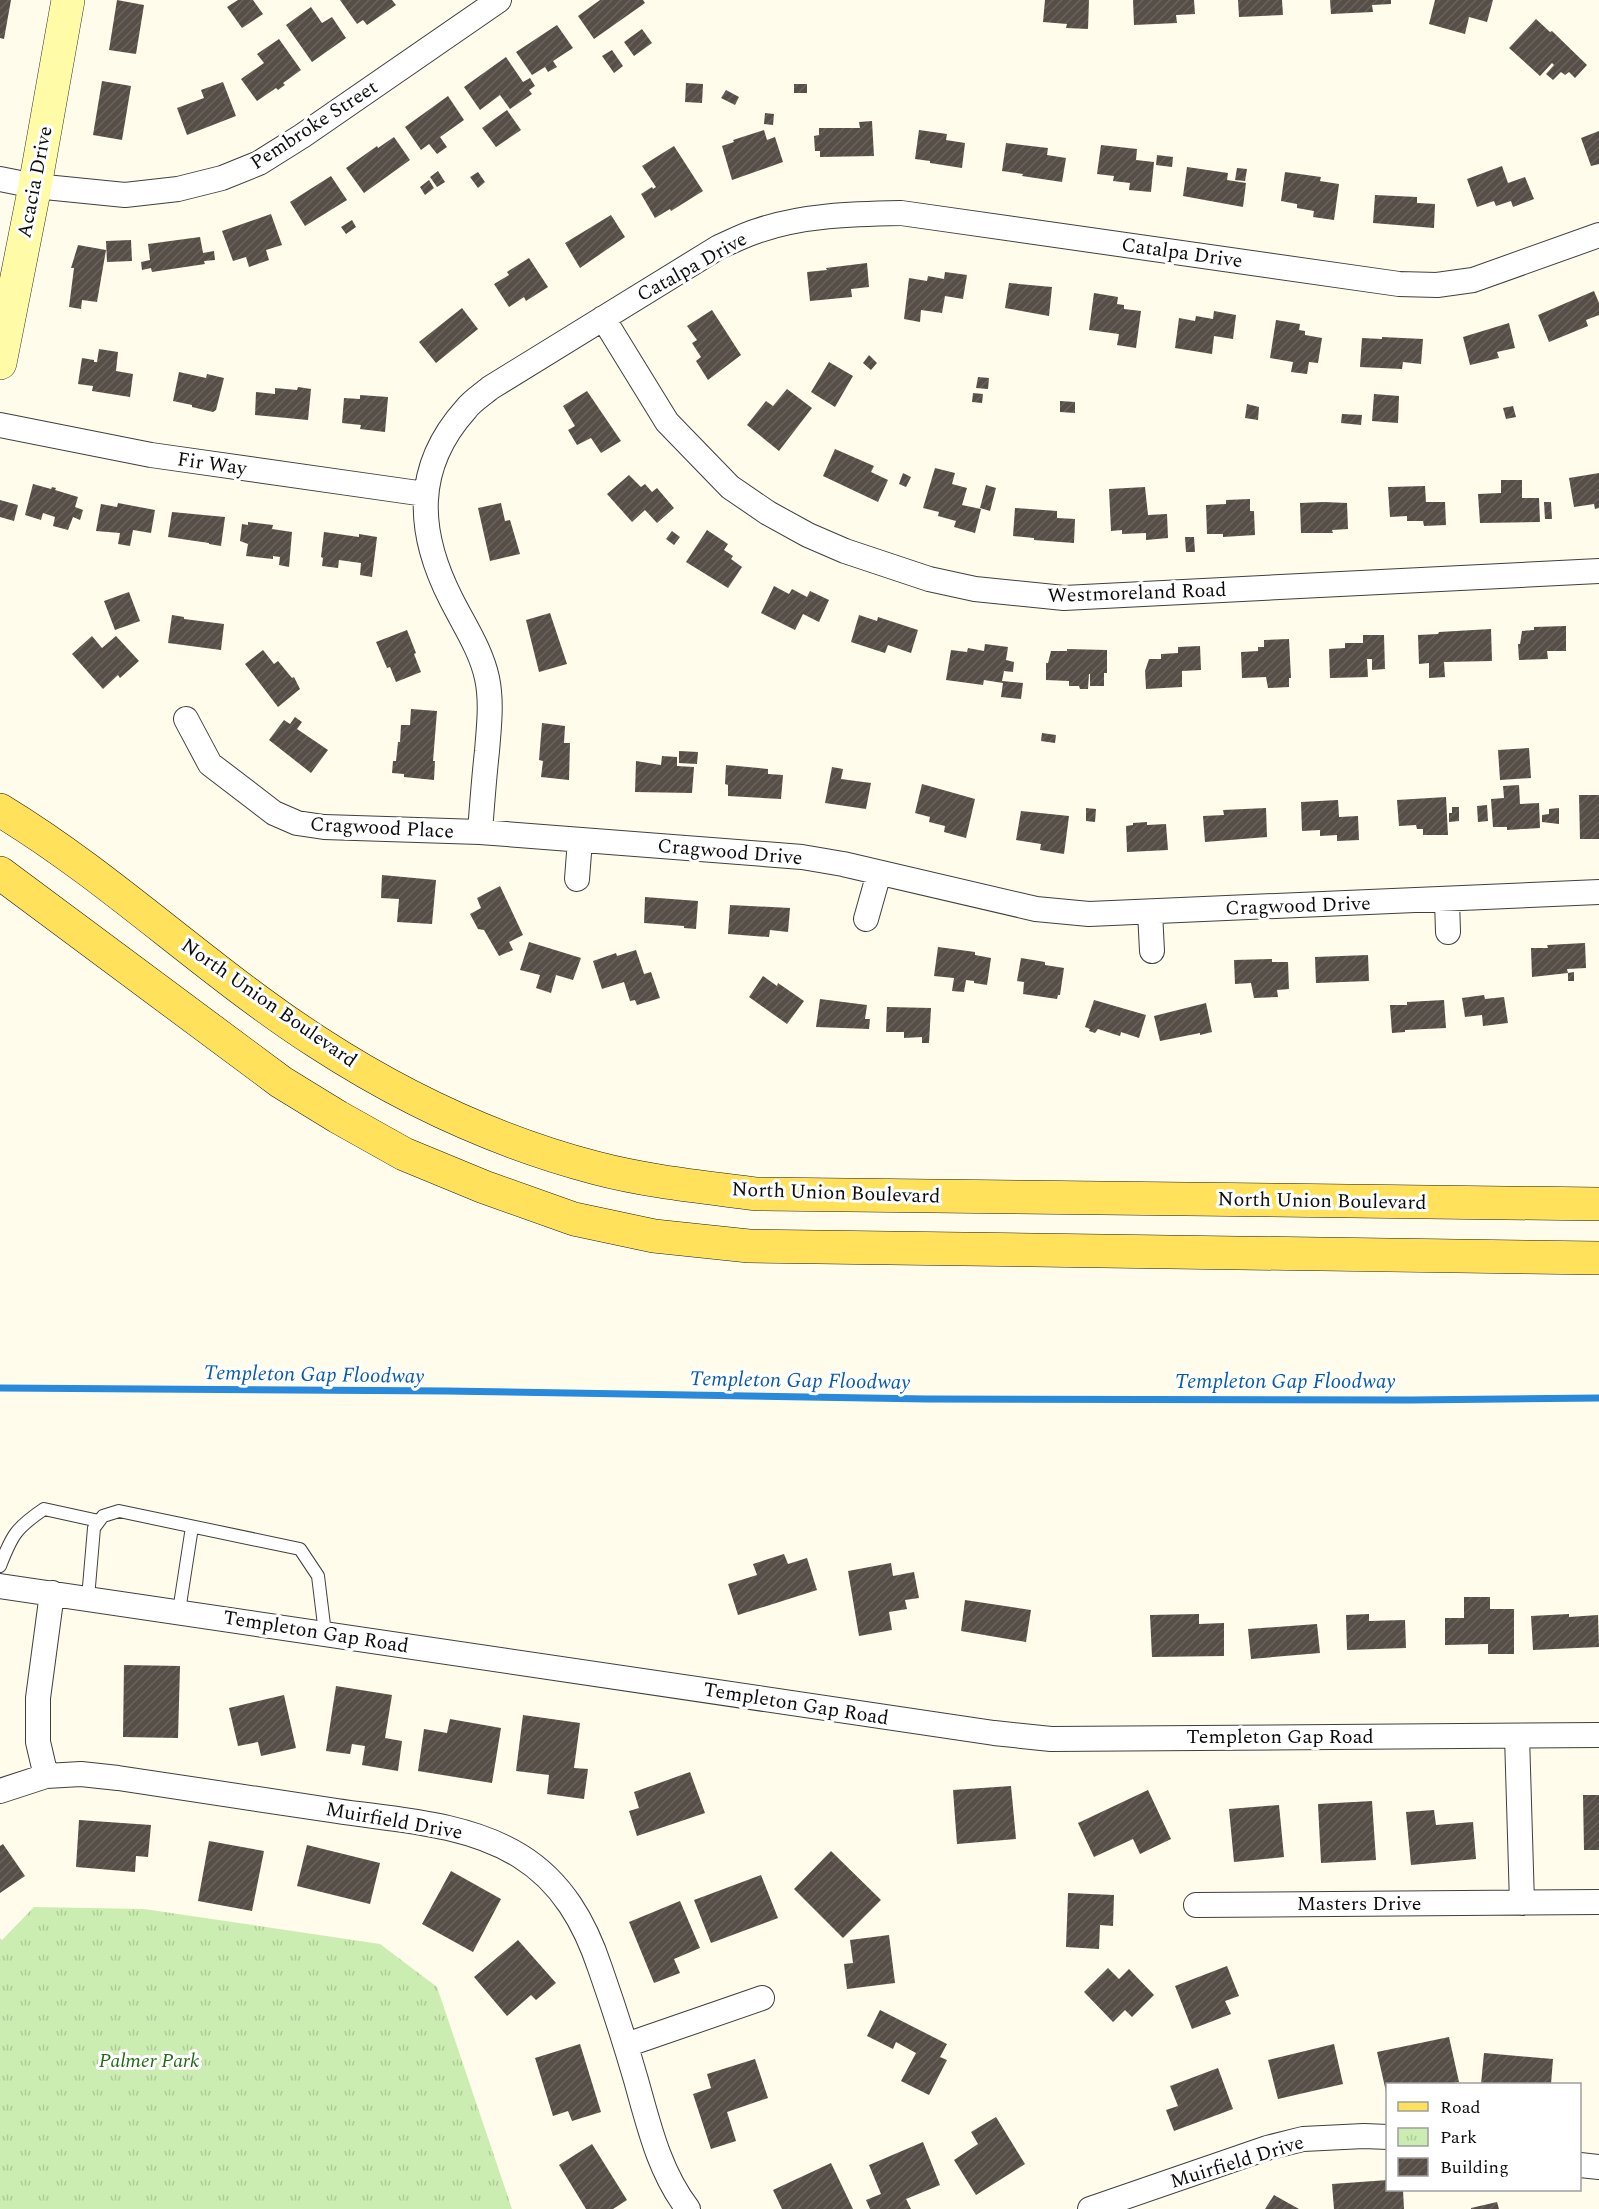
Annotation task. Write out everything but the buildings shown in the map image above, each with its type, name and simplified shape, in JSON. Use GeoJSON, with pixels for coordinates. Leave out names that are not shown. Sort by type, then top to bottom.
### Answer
{"type":"FeatureCollection","features":[{"type":"Feature","properties":{"kind":"main road","name":"North Union Boulevard"},"geometry":{"type":"LineString","coordinates":[[0,810],[75,859],[246,990],[326,1047],[400,1092],[467,1124],[532,1149],[598,1168],[688,1185],[757,1194],[1599,1204]]}},
{"type":"Feature","properties":{"kind":"main road"},"geometry":{"type":"LineString","coordinates":[[0,873],[281,1082],[338,1117],[404,1154],[484,1187],[574,1218],[654,1236],[749,1246],[1599,1258]]}},
{"type":"Feature","properties":{"kind":"street","name":"Acacia Drive"},"geometry":{"type":"LineString","coordinates":[[0,363],[35,186],[68,0]]}},
{"type":"Feature","properties":{"kind":"street","name":"Pembroke Street"},"geometry":{"type":"LineString","coordinates":[[0,179],[35,186],[125,195],[178,189],[222,178],[250,167],[302,136],[499,0]]}},
{"type":"Feature","properties":{"kind":"street","name":"Catalpa Drive"},"geometry":{"type":"LineString","coordinates":[[480,832],[490,708],[487,678],[479,654],[435,564],[427,534],[425,494],[434,460],[449,431],[466,408],[490,388],[718,247],[758,230],[798,221],[848,214],[901,213],[1399,284],[1437,285],[1473,280],[1599,235]]}},
{"type":"Feature","properties":{"kind":"street","name":"Westmoreland Road"},"geometry":{"type":"LineString","coordinates":[[603,318],[668,422],[730,487],[768,513],[808,535],[856,555],[929,579],[975,589],[1064,598],[1599,571]]}},
{"type":"Feature","properties":{"kind":"street","name":"Fir Way"},"geometry":{"type":"LineString","coordinates":[[0,425],[151,455],[425,494]]}},
{"type":"Feature","properties":{"kind":"street","name":"Cragwood Place"},"geometry":{"type":"LineString","coordinates":[[186,719],[210,764],[274,813],[297,823],[324,827],[480,832]]}},
{"type":"Feature","properties":{"kind":"street","name":"Cragwood Drive"},"geometry":{"type":"LineString","coordinates":[[480,832],[802,857],[843,864],[1036,909],[1089,914],[1599,892]]}},
{"type":"Feature","properties":{"kind":"street"},"geometry":{"type":"LineString","coordinates":[[577,879],[580,840]]}},
{"type":"Feature","properties":{"kind":"street"},"geometry":{"type":"LineString","coordinates":[[866,919],[879,873]]}},
{"type":"Feature","properties":{"kind":"street"},"geometry":{"type":"LineString","coordinates":[[1447,900],[1448,932]]}},
{"type":"Feature","properties":{"kind":"street"},"geometry":{"type":"LineString","coordinates":[[1150,912],[1152,951]]}},
{"type":"Feature","properties":{"kind":"street","name":"Templeton Gap Road"},"geometry":{"type":"LineString","coordinates":[[0,1586],[994,1733],[1051,1739],[1599,1735]]}},
{"type":"Feature","properties":{"kind":"street"},"geometry":{"type":"LineString","coordinates":[[46,1776],[38,1742],[38,1698],[52,1593]]}},
{"type":"Feature","properties":{"kind":"street"},"geometry":{"type":"LineString","coordinates":[[1517,1736],[1522,1903]]}},
{"type":"Feature","properties":{"kind":"street","name":"Muirfield Drive"},"geometry":{"type":"LineString","coordinates":[[0,1791],[46,1776],[81,1774],[118,1778],[434,1825],[494,1843],[521,1857],[557,1886],[581,1920],[600,1967],[626,2045],[661,2165],[688,2209]]}},
{"type":"Feature","properties":{"kind":"street","name":"Masters Drive"},"geometry":{"type":"LineString","coordinates":[[1196,1905],[1599,1902]]}},
{"type":"Feature","properties":{"kind":"street"},"geometry":{"type":"LineString","coordinates":[[626,2045],[762,1998]]}},
{"type":"Feature","properties":{"kind":"street","name":"Muirfield Drive"},"geometry":{"type":"LineString","coordinates":[[1089,2209],[1267,2148],[1331,2137],[1386,2138]]}},
{"type":"Feature","properties":{"kind":"street"},"geometry":{"type":"LineString","coordinates":[[1581,2165],[1599,2167]]}},
{"type":"Feature","properties":{"kind":"lane"},"geometry":{"type":"LineString","coordinates":[[0,1566],[9,1544],[21,1525],[44,1509],[99,1521]]}},
{"type":"Feature","properties":{"kind":"lane"},"geometry":{"type":"LineString","coordinates":[[88,1598],[94,1528],[103,1516],[119,1511],[300,1549],[318,1576],[325,1633]]}},
{"type":"Feature","properties":{"kind":"lane"},"geometry":{"type":"LineString","coordinates":[[179,1611],[192,1527]]}},
{"type":"Feature","properties":{"kind":"green space","name":"Palmer Park"},"geometry":{"type":"Polygon","coordinates":[[[34,1907],[144,1909],[380,1944],[437,1987],[512,2209],[0,2209],[0,1938],[2,1940],[34,1907]]]}},
{"type":"Feature","properties":{"kind":"waterway","name":"Templeton Gap Floodway"},"geometry":{"type":"LineString","coordinates":[[0,1388],[446,1391],[927,1399],[1599,1398]]}}]}
